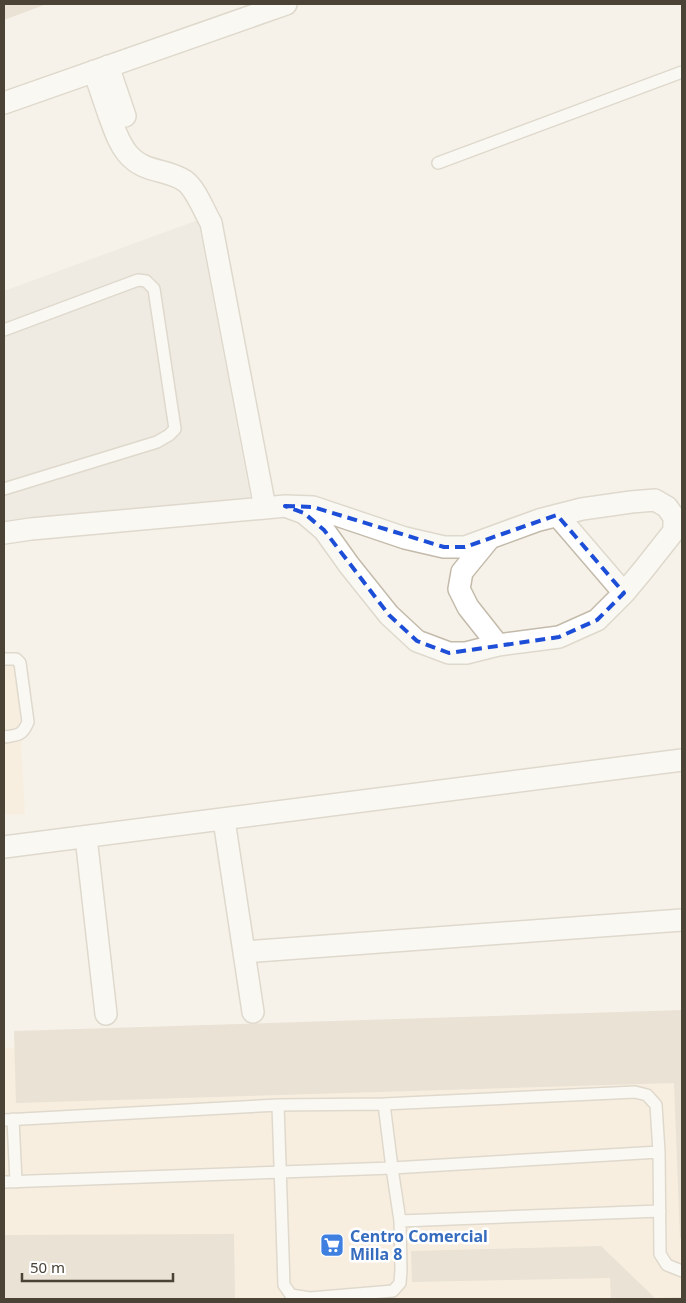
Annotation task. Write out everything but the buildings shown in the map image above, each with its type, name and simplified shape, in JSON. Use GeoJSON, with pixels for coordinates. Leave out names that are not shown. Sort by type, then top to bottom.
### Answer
{"type":"FeatureCollection","features":[{"type":"Feature","properties":{"kind":"street"},"geometry":{"type":"LineString","coordinates":[[4,103],[286,4]]}},
{"type":"Feature","properties":{"kind":"street"},"geometry":{"type":"LineString","coordinates":[[101,69],[132,136],[139,145],[151,155],[186,165],[198,174],[214,203],[211,223],[275,507]]}},
{"type":"Feature","properties":{"kind":"street"},"geometry":{"type":"LineString","coordinates":[[4,533],[275,507],[313,507],[406,538],[444,548],[465,547],[557,515],[582,509],[655,500],[667,506],[674,518],[674,531],[644,570],[597,620],[559,637],[498,645],[466,653],[449,653],[418,641],[389,615],[324,530],[304,513],[275,507]]}},
{"type":"Feature","properties":{"kind":"street"},"geometry":{"type":"LineString","coordinates":[[557,515],[624,593]]}},
{"type":"Feature","properties":{"kind":"street"},"geometry":{"type":"LineString","coordinates":[[489,538],[462,572],[460,589],[468,607],[498,645]]}},
{"type":"Feature","properties":{"kind":"street"},"geometry":{"type":"LineString","coordinates":[[4,847],[682,760]]}},
{"type":"Feature","properties":{"kind":"street"},"geometry":{"type":"LineString","coordinates":[[224,820],[253,1012]]}},
{"type":"Feature","properties":{"kind":"street"},"geometry":{"type":"LineString","coordinates":[[86,837],[106,1014]]}},
{"type":"Feature","properties":{"kind":"street"},"geometry":{"type":"LineString","coordinates":[[244,952],[682,920]]}},
{"type":"Feature","properties":{"kind":"lane"},"geometry":{"type":"LineString","coordinates":[[438,163],[682,72]]}},
{"type":"Feature","properties":{"kind":"lane"},"geometry":{"type":"LineString","coordinates":[[4,330],[138,280],[146,281],[154,289],[175,429],[157,442],[4,489]]}},
{"type":"Feature","properties":{"kind":"lane"},"geometry":{"type":"LineString","coordinates":[[4,659],[16,659],[20,663],[28,722],[25,730],[17,735],[4,737]]}},
{"type":"Feature","properties":{"kind":"lane"},"geometry":{"type":"LineString","coordinates":[[660,1152],[392,1168],[10,1182],[8,1119],[278,1105],[384,1104],[634,1092],[647,1095],[656,1105],[660,1152],[660,1254],[667,1265],[682,1271]]}},
{"type":"Feature","properties":{"kind":"lane"},"geometry":{"type":"LineString","coordinates":[[278,1105],[284,1285],[292,1295],[310,1298],[393,1291],[400,1283],[400,1221],[384,1104]]}},
{"type":"Feature","properties":{"kind":"lane"},"geometry":{"type":"LineString","coordinates":[[400,1221],[660,1211]]}},
{"type":"Feature","properties":{"kind":"highlighted area"},"geometry":{"type":"Polygon","coordinates":[[[285,506],[313,507],[444,547],[465,547],[557,515],[624,593],[597,620],[559,637],[449,653],[417,641],[389,615],[324,530],[304,513],[285,506]]]}},
{"type":"Feature","properties":{"kind":"shaded area"},"geometry":{"type":"Polygon","coordinates":[[[198,220],[251,501],[4,526],[4,291],[198,220]]]}},
{"type":"Feature","properties":{"kind":"shaded area"},"geometry":{"type":"Polygon","coordinates":[[[17,664],[25,814],[4,815],[4,665],[17,664]]]}},
{"type":"Feature","properties":{"kind":"shaded area","name":"Centro Comercial Milla 8"},"geometry":{"type":"Polygon","coordinates":[[[682,1013],[682,1299],[4,1299],[4,1048],[682,1013]]]}},
{"type":"Feature","properties":{"kind":"place","name":"Centro Comercial Milla 8"},"geometry":{"type":"Point","coordinates":[332,1245]}}]}
